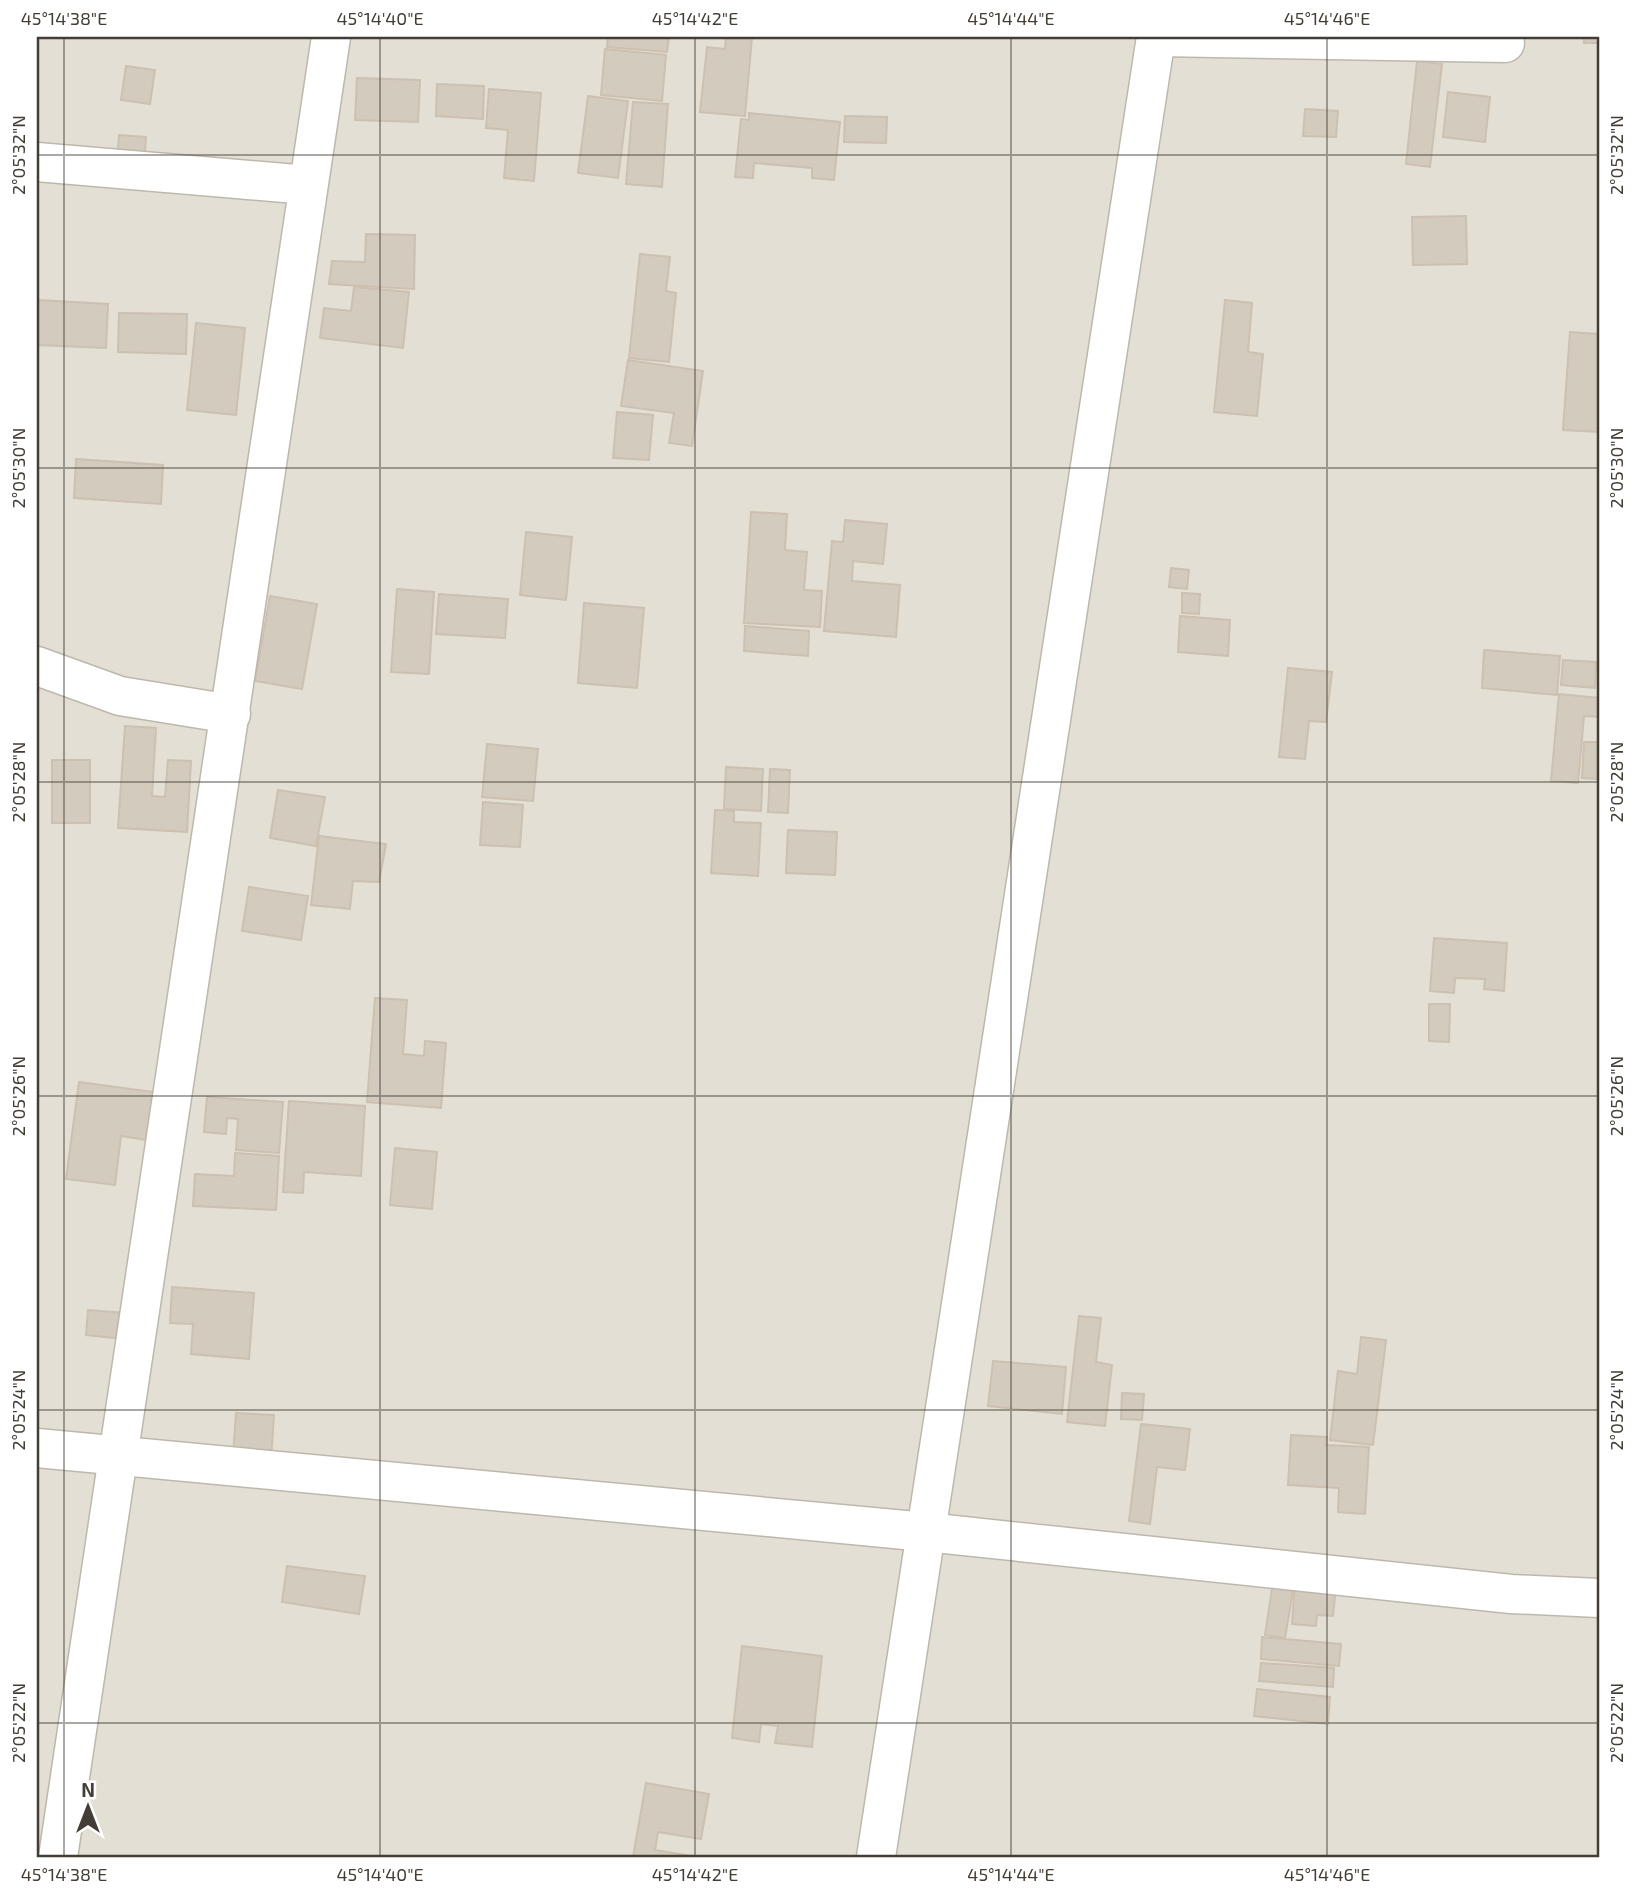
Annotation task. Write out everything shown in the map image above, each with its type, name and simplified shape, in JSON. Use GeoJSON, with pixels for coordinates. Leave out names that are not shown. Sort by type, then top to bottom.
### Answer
{"type":"FeatureCollection","features":[{"type":"Feature","properties":{"kind":"street"},"geometry":{"type":"LineString","coordinates":[[58,1857],[331,37]]}},
{"type":"Feature","properties":{"kind":"street"},"geometry":{"type":"LineString","coordinates":[[876,1857],[1157,37],[1505,43]]}},
{"type":"Feature","properties":{"kind":"street"},"geometry":{"type":"LineString","coordinates":[[37,162],[308,185]]}},
{"type":"Feature","properties":{"kind":"street"},"geometry":{"type":"LineString","coordinates":[[37,666],[120,696],[231,714]]}},
{"type":"Feature","properties":{"kind":"street"},"geometry":{"type":"LineString","coordinates":[[37,1448],[926,1532],[1511,1594],[1599,1598]]}},
{"type":"Feature","properties":{"kind":"shaded area"},"geometry":{"type":"Polygon","coordinates":[[[37,37],[1599,37],[1599,1857],[37,1857],[37,37]]]}},
{"type":"Feature","properties":{"kind":"building"},"geometry":{"type":"Polygon","coordinates":[[[608,37],[669,37],[667,52],[607,47],[608,37]]]}},
{"type":"Feature","properties":{"kind":"building"},"geometry":{"type":"Polygon","coordinates":[[[726,37],[752,37],[745,116],[700,112],[707,47],[725,49],[726,37]]]}},
{"type":"Feature","properties":{"kind":"building"},"geometry":{"type":"Polygon","coordinates":[[[1584,37],[1599,37],[1599,43],[1584,43],[1584,37]]]}},
{"type":"Feature","properties":{"kind":"building"},"geometry":{"type":"Polygon","coordinates":[[[605,49],[666,55],[662,101],[601,95],[605,49]]]}},
{"type":"Feature","properties":{"kind":"building"},"geometry":{"type":"Polygon","coordinates":[[[1417,61],[1442,64],[1430,167],[1406,164],[1417,61]]]}},
{"type":"Feature","properties":{"kind":"building"},"geometry":{"type":"Polygon","coordinates":[[[126,66],[155,70],[150,104],[121,100],[126,66]]]}},
{"type":"Feature","properties":{"kind":"building"},"geometry":{"type":"Polygon","coordinates":[[[357,78],[420,80],[418,122],[355,120],[357,78]]]}},
{"type":"Feature","properties":{"kind":"building"},"geometry":{"type":"Polygon","coordinates":[[[437,84],[484,86],[483,119],[436,116],[437,84]]]}},
{"type":"Feature","properties":{"kind":"building"},"geometry":{"type":"Polygon","coordinates":[[[489,89],[541,93],[534,181],[504,178],[508,130],[486,128],[489,89]]]}},
{"type":"Feature","properties":{"kind":"building"},"geometry":{"type":"Polygon","coordinates":[[[1448,92],[1490,97],[1485,142],[1443,137],[1448,92]]]}},
{"type":"Feature","properties":{"kind":"building"},"geometry":{"type":"Polygon","coordinates":[[[588,96],[628,101],[618,178],[578,173],[588,96]]]}},
{"type":"Feature","properties":{"kind":"building"},"geometry":{"type":"Polygon","coordinates":[[[633,102],[668,104],[662,187],[626,184],[633,102]]]}},
{"type":"Feature","properties":{"kind":"building"},"geometry":{"type":"Polygon","coordinates":[[[1305,109],[1338,111],[1336,137],[1303,136],[1305,109]]]}},
{"type":"Feature","properties":{"kind":"building"},"geometry":{"type":"Polygon","coordinates":[[[749,113],[840,122],[834,180],[812,178],[812,168],[754,163],[753,178],[735,177],[741,119],[749,120],[749,113]]]}},
{"type":"Feature","properties":{"kind":"building"},"geometry":{"type":"Polygon","coordinates":[[[845,116],[887,117],[886,143],[844,142],[845,116]]]}},
{"type":"Feature","properties":{"kind":"building"},"geometry":{"type":"Polygon","coordinates":[[[119,135],[146,137],[144,167],[117,165],[119,135]]]}},
{"type":"Feature","properties":{"kind":"building"},"geometry":{"type":"Polygon","coordinates":[[[1466,216],[1467,264],[1413,265],[1412,217],[1466,216]]]}},
{"type":"Feature","properties":{"kind":"building"},"geometry":{"type":"Polygon","coordinates":[[[366,234],[415,235],[414,289],[329,284],[332,261],[365,262],[366,234]]]}},
{"type":"Feature","properties":{"kind":"building"},"geometry":{"type":"Polygon","coordinates":[[[640,254],[670,257],[666,291],[676,293],[669,362],[629,358],[640,254]]]}},
{"type":"Feature","properties":{"kind":"building"},"geometry":{"type":"Polygon","coordinates":[[[354,287],[409,292],[403,348],[320,338],[324,308],[351,311],[354,287]]]}},
{"type":"Feature","properties":{"kind":"building"},"geometry":{"type":"Polygon","coordinates":[[[38,300],[108,304],[106,348],[37,345],[38,300]]]}},
{"type":"Feature","properties":{"kind":"building"},"geometry":{"type":"Polygon","coordinates":[[[1225,300],[1252,303],[1248,352],[1263,354],[1257,416],[1214,412],[1225,300]]]}},
{"type":"Feature","properties":{"kind":"building"},"geometry":{"type":"Polygon","coordinates":[[[119,313],[187,314],[186,354],[118,352],[119,313]]]}},
{"type":"Feature","properties":{"kind":"building"},"geometry":{"type":"Polygon","coordinates":[[[196,323],[245,328],[236,415],[187,410],[196,323]]]}},
{"type":"Feature","properties":{"kind":"building"},"geometry":{"type":"Polygon","coordinates":[[[1570,332],[1599,334],[1599,432],[1563,430],[1570,332]]]}},
{"type":"Feature","properties":{"kind":"building"},"geometry":{"type":"Polygon","coordinates":[[[628,360],[703,371],[692,446],[669,443],[674,413],[621,406],[628,360]]]}},
{"type":"Feature","properties":{"kind":"building"},"geometry":{"type":"Polygon","coordinates":[[[617,412],[653,415],[649,460],[613,458],[617,412]]]}},
{"type":"Feature","properties":{"kind":"building"},"geometry":{"type":"Polygon","coordinates":[[[76,459],[163,465],[161,504],[74,498],[76,459]]]}},
{"type":"Feature","properties":{"kind":"building"},"geometry":{"type":"Polygon","coordinates":[[[751,512],[787,514],[785,550],[807,552],[804,590],[822,591],[820,627],[744,623],[751,512]]]}},
{"type":"Feature","properties":{"kind":"building"},"geometry":{"type":"Polygon","coordinates":[[[845,520],[887,524],[883,564],[853,561],[852,581],[900,585],[896,637],[824,631],[832,541],[843,542],[845,520]]]}},
{"type":"Feature","properties":{"kind":"building"},"geometry":{"type":"Polygon","coordinates":[[[526,532],[572,537],[566,600],[520,595],[526,532]]]}},
{"type":"Feature","properties":{"kind":"building"},"geometry":{"type":"Polygon","coordinates":[[[1171,568],[1189,570],[1187,589],[1169,587],[1171,568]]]}},
{"type":"Feature","properties":{"kind":"building"},"geometry":{"type":"Polygon","coordinates":[[[397,589],[434,592],[429,674],[391,672],[397,589]]]}},
{"type":"Feature","properties":{"kind":"building"},"geometry":{"type":"Polygon","coordinates":[[[1182,593],[1200,594],[1199,614],[1182,613],[1182,593]]]}},
{"type":"Feature","properties":{"kind":"building"},"geometry":{"type":"Polygon","coordinates":[[[439,594],[508,599],[505,638],[436,634],[439,594]]]}},
{"type":"Feature","properties":{"kind":"building"},"geometry":{"type":"Polygon","coordinates":[[[270,596],[317,604],[302,689],[255,681],[270,596]]]}},
{"type":"Feature","properties":{"kind":"building"},"geometry":{"type":"Polygon","coordinates":[[[584,603],[644,608],[637,688],[578,683],[584,603]]]}},
{"type":"Feature","properties":{"kind":"building"},"geometry":{"type":"Polygon","coordinates":[[[1180,616],[1230,620],[1228,656],[1178,652],[1180,616]]]}},
{"type":"Feature","properties":{"kind":"building"},"geometry":{"type":"Polygon","coordinates":[[[745,626],[809,631],[808,656],[744,651],[745,626]]]}},
{"type":"Feature","properties":{"kind":"building"},"geometry":{"type":"Polygon","coordinates":[[[1484,650],[1560,656],[1557,695],[1482,688],[1484,650]]]}},
{"type":"Feature","properties":{"kind":"building"},"geometry":{"type":"Polygon","coordinates":[[[1563,660],[1596,662],[1595,688],[1561,685],[1563,660]]]}},
{"type":"Feature","properties":{"kind":"building"},"geometry":{"type":"Polygon","coordinates":[[[1288,668],[1332,672],[1326,722],[1309,721],[1305,759],[1279,757],[1288,668]]]}},
{"type":"Feature","properties":{"kind":"building"},"geometry":{"type":"Polygon","coordinates":[[[1559,694],[1599,698],[1599,717],[1584,716],[1578,783],[1551,781],[1559,694]]]}},
{"type":"Feature","properties":{"kind":"building"},"geometry":{"type":"Polygon","coordinates":[[[125,726],[156,728],[152,796],[165,797],[168,760],[191,761],[187,832],[118,828],[125,726]]]}},
{"type":"Feature","properties":{"kind":"building"},"geometry":{"type":"Polygon","coordinates":[[[1584,742],[1599,742],[1599,779],[1582,778],[1584,742]]]}},
{"type":"Feature","properties":{"kind":"building"},"geometry":{"type":"Polygon","coordinates":[[[487,744],[538,749],[533,801],[482,797],[487,744]]]}},
{"type":"Feature","properties":{"kind":"building"},"geometry":{"type":"Polygon","coordinates":[[[52,760],[90,760],[90,823],[52,823],[52,760]]]}},
{"type":"Feature","properties":{"kind":"building"},"geometry":{"type":"Polygon","coordinates":[[[726,767],[763,769],[761,811],[724,809],[726,767]]]}},
{"type":"Feature","properties":{"kind":"building"},"geometry":{"type":"Polygon","coordinates":[[[770,769],[790,770],[788,813],[768,812],[770,769]]]}},
{"type":"Feature","properties":{"kind":"building"},"geometry":{"type":"Polygon","coordinates":[[[278,790],[325,797],[316,846],[270,838],[278,790]]]}},
{"type":"Feature","properties":{"kind":"building"},"geometry":{"type":"Polygon","coordinates":[[[483,802],[523,805],[520,847],[480,845],[483,802]]]}},
{"type":"Feature","properties":{"kind":"building"},"geometry":{"type":"Polygon","coordinates":[[[715,810],[734,811],[734,822],[761,823],[758,876],[711,873],[715,810]]]}},
{"type":"Feature","properties":{"kind":"building"},"geometry":{"type":"Polygon","coordinates":[[[788,830],[837,832],[835,875],[786,873],[788,830]]]}},
{"type":"Feature","properties":{"kind":"building"},"geometry":{"type":"Polygon","coordinates":[[[319,836],[386,844],[379,882],[353,881],[350,909],[311,905],[319,836]]]}},
{"type":"Feature","properties":{"kind":"building"},"geometry":{"type":"Polygon","coordinates":[[[249,887],[308,896],[301,940],[242,931],[249,887]]]}},
{"type":"Feature","properties":{"kind":"building"},"geometry":{"type":"Polygon","coordinates":[[[1434,938],[1507,943],[1504,991],[1484,989],[1485,979],[1455,978],[1454,993],[1430,991],[1434,938]]]}},
{"type":"Feature","properties":{"kind":"building"},"geometry":{"type":"Polygon","coordinates":[[[375,998],[407,1000],[403,1054],[424,1056],[425,1041],[446,1043],[441,1108],[367,1102],[375,998]]]}},
{"type":"Feature","properties":{"kind":"building"},"geometry":{"type":"Polygon","coordinates":[[[1429,1004],[1450,1004],[1449,1042],[1429,1041],[1429,1004]]]}},
{"type":"Feature","properties":{"kind":"building"},"geometry":{"type":"Polygon","coordinates":[[[79,1082],[154,1092],[147,1140],[121,1136],[115,1185],[66,1179],[79,1082]]]}},
{"type":"Feature","properties":{"kind":"building"},"geometry":{"type":"Polygon","coordinates":[[[207,1097],[283,1102],[279,1153],[236,1150],[238,1119],[227,1118],[226,1134],[204,1132],[207,1097]]]}},
{"type":"Feature","properties":{"kind":"building"},"geometry":{"type":"Polygon","coordinates":[[[289,1101],[365,1106],[361,1176],[304,1172],[303,1193],[283,1192],[289,1101]]]}},
{"type":"Feature","properties":{"kind":"building"},"geometry":{"type":"Polygon","coordinates":[[[395,1148],[437,1152],[432,1209],[390,1205],[395,1148]]]}},
{"type":"Feature","properties":{"kind":"building"},"geometry":{"type":"Polygon","coordinates":[[[235,1153],[279,1156],[276,1210],[193,1206],[195,1174],[234,1176],[235,1153]]]}},
{"type":"Feature","properties":{"kind":"building"},"geometry":{"type":"Polygon","coordinates":[[[172,1287],[254,1293],[249,1359],[191,1354],[193,1324],[170,1323],[172,1287]]]}},
{"type":"Feature","properties":{"kind":"building"},"geometry":{"type":"Polygon","coordinates":[[[88,1310],[126,1313],[124,1339],[86,1335],[88,1310]]]}},
{"type":"Feature","properties":{"kind":"building"},"geometry":{"type":"Polygon","coordinates":[[[1079,1316],[1101,1318],[1096,1362],[1112,1365],[1105,1426],[1067,1422],[1079,1316]]]}},
{"type":"Feature","properties":{"kind":"building"},"geometry":{"type":"Polygon","coordinates":[[[1361,1337],[1386,1340],[1373,1445],[1330,1440],[1338,1371],[1357,1374],[1361,1337]]]}},
{"type":"Feature","properties":{"kind":"building"},"geometry":{"type":"Polygon","coordinates":[[[993,1361],[1066,1367],[1062,1414],[988,1406],[993,1361]]]}},
{"type":"Feature","properties":{"kind":"building"},"geometry":{"type":"Polygon","coordinates":[[[1122,1393],[1144,1394],[1142,1420],[1121,1419],[1122,1393]]]}},
{"type":"Feature","properties":{"kind":"building"},"geometry":{"type":"Polygon","coordinates":[[[236,1413],[274,1415],[271,1459],[233,1457],[236,1413]]]}},
{"type":"Feature","properties":{"kind":"building"},"geometry":{"type":"Polygon","coordinates":[[[1141,1424],[1190,1429],[1185,1470],[1157,1467],[1150,1524],[1129,1521],[1141,1424]]]}},
{"type":"Feature","properties":{"kind":"building"},"geometry":{"type":"Polygon","coordinates":[[[1291,1435],[1327,1437],[1326,1445],[1369,1447],[1365,1514],[1338,1512],[1339,1488],[1288,1485],[1291,1435]]]}},
{"type":"Feature","properties":{"kind":"building"},"geometry":{"type":"Polygon","coordinates":[[[287,1566],[365,1576],[359,1614],[282,1602],[287,1566]]]}},
{"type":"Feature","properties":{"kind":"building"},"geometry":{"type":"Polygon","coordinates":[[[1273,1582],[1294,1585],[1285,1638],[1265,1635],[1273,1582]]]}},
{"type":"Feature","properties":{"kind":"building"},"geometry":{"type":"Polygon","coordinates":[[[1295,1584],[1336,1587],[1333,1616],[1317,1615],[1316,1626],[1292,1624],[1295,1584]]]}},
{"type":"Feature","properties":{"kind":"building"},"geometry":{"type":"Polygon","coordinates":[[[1262,1637],[1341,1644],[1339,1666],[1261,1659],[1262,1637]]]}},
{"type":"Feature","properties":{"kind":"building"},"geometry":{"type":"Polygon","coordinates":[[[742,1646],[822,1656],[812,1747],[775,1743],[778,1726],[761,1724],[759,1742],[732,1738],[742,1646]]]}},
{"type":"Feature","properties":{"kind":"building"},"geometry":{"type":"Polygon","coordinates":[[[1261,1663],[1334,1668],[1333,1687],[1259,1681],[1261,1663]]]}},
{"type":"Feature","properties":{"kind":"building"},"geometry":{"type":"Polygon","coordinates":[[[1257,1689],[1330,1697],[1328,1724],[1254,1716],[1257,1689]]]}},
{"type":"Feature","properties":{"kind":"building"},"geometry":{"type":"Polygon","coordinates":[[[646,1783],[709,1794],[701,1839],[658,1832],[655,1850],[698,1857],[633,1857],[646,1783]]]}}]}
